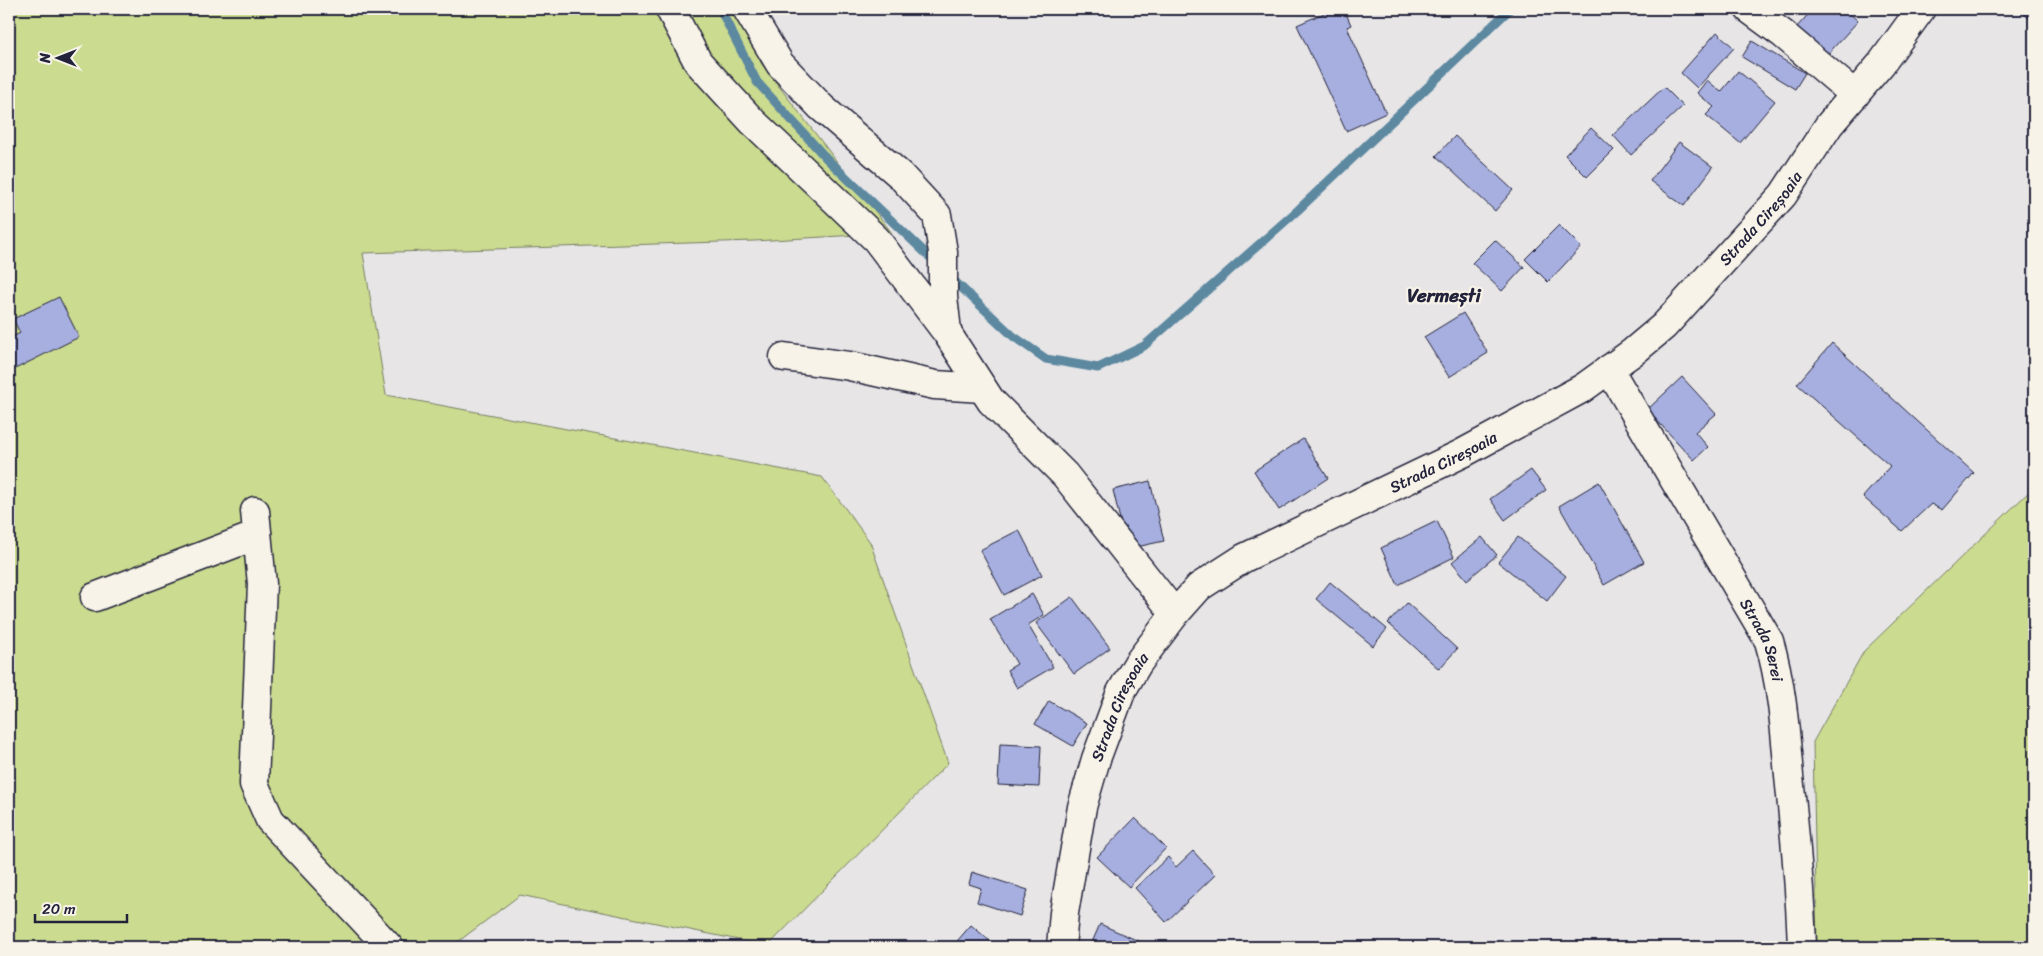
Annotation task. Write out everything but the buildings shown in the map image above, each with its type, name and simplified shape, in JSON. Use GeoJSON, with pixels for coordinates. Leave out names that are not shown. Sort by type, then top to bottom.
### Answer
{"type":"FeatureCollection","features":[{"type":"Feature","properties":{"kind":"street"},"geometry":{"type":"LineString","coordinates":[[670,9],[698,62],[752,121],[876,239],[947,333],[991,401],[1065,475],[1175,614]]}},
{"type":"Feature","properties":{"kind":"street"},"geometry":{"type":"LineString","coordinates":[[747,9],[780,64],[821,107],[900,175],[937,215],[943,252],[943,297],[947,333]]}},
{"type":"Feature","properties":{"kind":"street"},"geometry":{"type":"LineString","coordinates":[[1749,9],[1783,34],[1855,95]]}},
{"type":"Feature","properties":{"kind":"street","name":"Strada Cireșoaia"},"geometry":{"type":"LineString","coordinates":[[1062,947],[1064,913],[1082,807],[1093,766],[1122,692],[1138,663],[1175,614],[1199,587],[1244,558],[1463,453],[1583,388],[1664,326],[1716,271],[1783,195],[1829,125],[1881,64],[1921,9]]}},
{"type":"Feature","properties":{"kind":"street"},"geometry":{"type":"LineString","coordinates":[[784,358],[850,366],[935,386],[982,388]]}},
{"type":"Feature","properties":{"kind":"street","name":"Strada Serei"},"geometry":{"type":"LineString","coordinates":[[1609,369],[1769,641],[1777,669],[1785,732],[1799,883],[1802,947]]}},
{"type":"Feature","properties":{"kind":"street"},"geometry":{"type":"LineString","coordinates":[[95,597],[256,523],[262,584],[254,784],[270,820],[389,947]]}},
{"type":"Feature","properties":{"kind":"green space"},"geometry":{"type":"Polygon","coordinates":[[[9,9],[742,9],[761,63],[892,233],[754,241],[363,253],[386,395],[822,477],[870,542],[948,763],[768,946],[520,895],[451,947],[9,947],[9,9]]]}},
{"type":"Feature","properties":{"kind":"green space"},"geometry":{"type":"Polygon","coordinates":[[[2034,487],[2034,947],[1817,947],[1813,742],[1864,651],[2034,487]]]}},
{"type":"Feature","properties":{"kind":"waterway"},"geometry":{"type":"LineString","coordinates":[[720,9],[757,82],[827,159],[936,263]]}},
{"type":"Feature","properties":{"kind":"waterway"},"geometry":{"type":"LineString","coordinates":[[949,276],[1013,336],[1046,359],[1098,368],[1144,346],[1298,210],[1510,9]]}},
{"type":"Feature","properties":{"kind":"district","name":"Vermești"},"geometry":{"type":"Point","coordinates":[1444,295]}}]}
